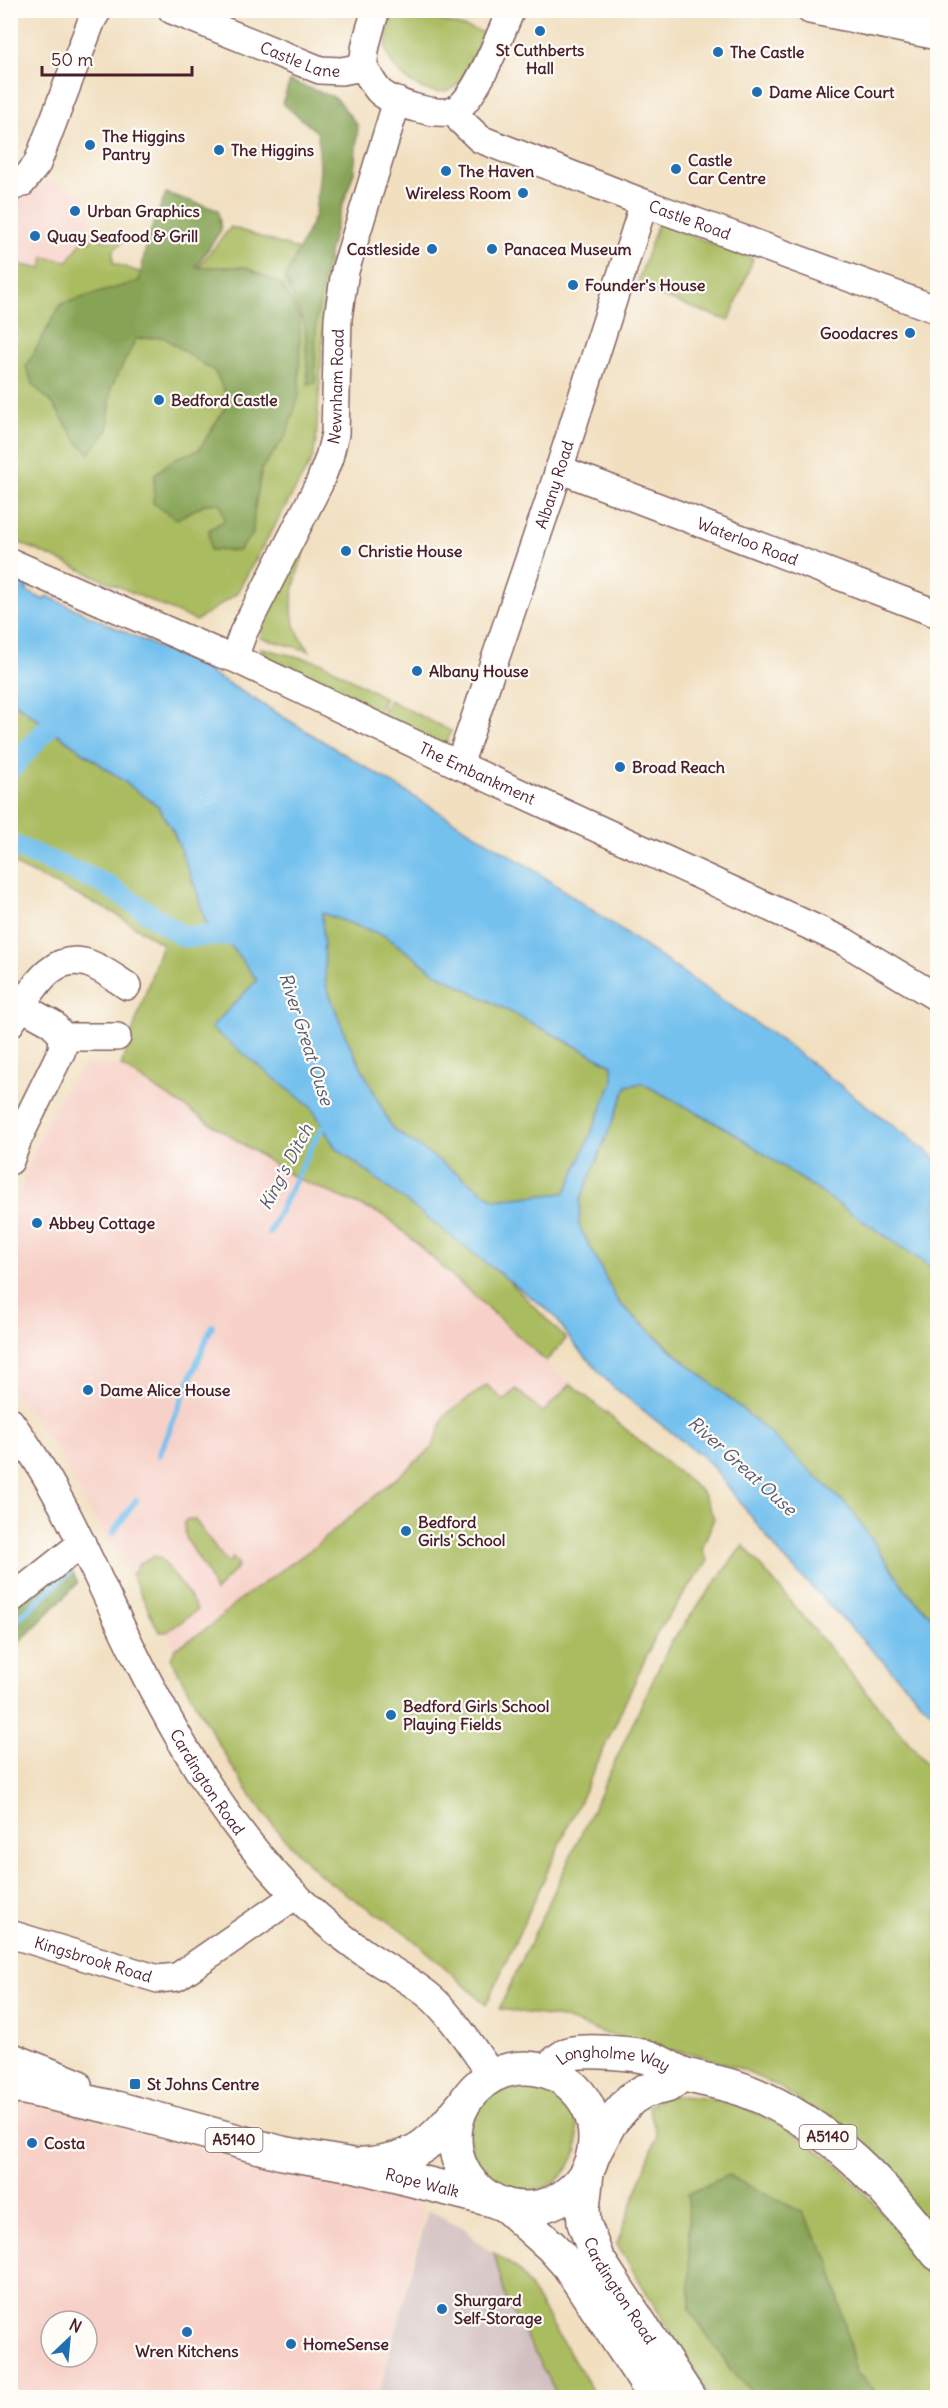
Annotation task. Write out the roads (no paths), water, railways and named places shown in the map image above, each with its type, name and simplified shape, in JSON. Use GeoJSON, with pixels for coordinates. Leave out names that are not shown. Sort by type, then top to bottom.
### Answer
{"type":"FeatureCollection","features":[{"type":"Feature","properties":{"kind":"main road","name":"Longholme Way"},"geometry":{"type":"LineString","coordinates":[[547,2070],[571,2053],[611,2053],[649,2058],[683,2074],[729,2084],[769,2100],[832,2140],[880,2185],[938,2254]]}},
{"type":"Feature","properties":{"kind":"main road","name":"Rope Walk"},"geometry":{"type":"LineString","coordinates":[[10,2059],[60,2078],[116,2108]]}},
{"type":"Feature","properties":{"kind":"main road"},"geometry":{"type":"LineString","coordinates":[[512,2068],[547,2070],[570,2083],[582,2096],[591,2114],[595,2133],[590,2162],[574,2189],[558,2200],[524,2208],[499,2203],[474,2187],[462,2169],[455,2148],[455,2127],[462,2106],[474,2088],[492,2076],[512,2068]]}},
{"type":"Feature","properties":{"kind":"main road","name":"Longholme Way"},"geometry":{"type":"LineString","coordinates":[[590,2162],[610,2123],[631,2099],[644,2091],[667,2086],[683,2074]]}},
{"type":"Feature","properties":{"kind":"main road","name":"Rope Walk"},"geometry":{"type":"LineString","coordinates":[[10,2085],[116,2108],[282,2153],[353,2165],[499,2203]]}},
{"type":"Feature","properties":{"kind":"main road","name":"Rope Walk"},"geometry":{"type":"LineString","coordinates":[[353,2165],[396,2159],[412,2153],[439,2134],[462,2106]]}},
{"type":"Feature","properties":{"kind":"main road","name":"Cardington Road"},"geometry":{"type":"LineString","coordinates":[[590,2162],[584,2216],[589,2239],[597,2258],[689,2397]]}},
{"type":"Feature","properties":{"kind":"main road","name":"Cardington Road"},"geometry":{"type":"LineString","coordinates":[[499,2203],[552,2247],[568,2265],[656,2397]]}},
{"type":"Feature","properties":{"kind":"street"},"geometry":{"type":"LineString","coordinates":[[10,188],[22,183],[37,164],[92,20],[98,10]]}},
{"type":"Feature","properties":{"kind":"street","name":"Castle Lane"},"geometry":{"type":"LineString","coordinates":[[172,10],[320,70],[341,71],[364,67]]}},
{"type":"Feature","properties":{"kind":"street"},"geometry":{"type":"LineString","coordinates":[[376,10],[368,38],[364,67],[380,92],[415,108],[433,111],[454,110],[471,94],[512,10]]}},
{"type":"Feature","properties":{"kind":"street"},"geometry":{"type":"LineString","coordinates":[[810,10],[938,36]]}},
{"type":"Feature","properties":{"kind":"street","name":"Newnham Road"},"geometry":{"type":"LineString","coordinates":[[234,658],[243,633],[319,484],[329,459],[335,434],[338,318],[345,271],[397,100]]}},
{"type":"Feature","properties":{"kind":"street","name":"Castle Road"},"geometry":{"type":"LineString","coordinates":[[454,110],[461,121],[480,138],[644,203],[938,309]]}},
{"type":"Feature","properties":{"kind":"street","name":"Albany Road"},"geometry":{"type":"LineString","coordinates":[[459,765],[559,469],[644,203]]}},
{"type":"Feature","properties":{"kind":"street","name":"Waterloo Road"},"geometry":{"type":"LineString","coordinates":[[559,469],[938,614]]}},
{"type":"Feature","properties":{"kind":"street","name":"The Embankment"},"geometry":{"type":"LineString","coordinates":[[10,562],[234,658],[459,765],[845,942],[938,998]]}},
{"type":"Feature","properties":{"kind":"street"},"geometry":{"type":"LineString","coordinates":[[10,1161],[18,1139],[62,1050],[63,1037],[53,1024],[16,1016],[36,984],[53,967],[72,960],[89,963],[127,986]]}},
{"type":"Feature","properties":{"kind":"street"},"geometry":{"type":"LineString","coordinates":[[63,1037],[117,1037]]}},
{"type":"Feature","properties":{"kind":"street","name":"Cardington Road"},"geometry":{"type":"LineString","coordinates":[[10,1421],[57,1491],[138,1661],[187,1754],[246,1839],[296,1895],[327,1925],[353,1945],[408,1980],[451,2017],[492,2076]]}},
{"type":"Feature","properties":{"kind":"street"},"geometry":{"type":"LineString","coordinates":[[10,1600],[82,1543]]}},
{"type":"Feature","properties":{"kind":"street","name":"Kingsbrook Road"},"geometry":{"type":"LineString","coordinates":[[10,1934],[158,1979],[177,1977],[296,1895]]}},
{"type":"Feature","properties":{"kind":"water","name":"River Great Ouse"},"geometry":{"type":"Polygon","coordinates":[[[11,579],[28,587],[26,591],[44,600],[47,596],[203,668],[534,870],[786,1044],[937,1159],[937,1271],[732,1132],[642,1083],[627,1086],[580,1201],[579,1225],[618,1302],[658,1339],[761,1425],[850,1508],[908,1593],[937,1622],[937,1718],[781,1555],[709,1462],[612,1386],[573,1343],[554,1315],[335,1147],[312,1108],[211,1028],[257,980],[232,947],[206,923],[197,892],[174,833],[158,806],[11,700],[11,579]],[[322,913],[326,985],[346,1037],[392,1128],[495,1200],[564,1193],[570,1184],[613,1081],[612,1065],[436,973],[385,936],[322,913]]]}},
{"type":"Feature","properties":{"kind":"waterway"},"geometry":{"type":"LineString","coordinates":[[10,770],[68,705]]}},
{"type":"Feature","properties":{"kind":"waterway"},"geometry":{"type":"LineString","coordinates":[[10,844],[107,885],[184,937],[247,934]]}},
{"type":"Feature","properties":{"kind":"waterway","name":"King's Ditch"},"geometry":{"type":"LineString","coordinates":[[269,1233],[315,1140],[327,1122]]}},
{"type":"Feature","properties":{"kind":"waterway","name":"King's Ditch"},"geometry":{"type":"LineString","coordinates":[[159,1455],[212,1326]]}},
{"type":"Feature","properties":{"kind":"waterway","name":"King's Ditch"},"geometry":{"type":"LineString","coordinates":[[113,1533],[136,1500]]}},
{"type":"Feature","properties":{"kind":"waterway","name":"King's Ditch"},"geometry":{"type":"LineString","coordinates":[[10,1626],[69,1572]]}},
{"type":"Feature","properties":{"kind":"place","name":"St Cuthberts Hall"},"geometry":{"type":"Point","coordinates":[540,31]}},
{"type":"Feature","properties":{"kind":"place","name":"The Castle"},"geometry":{"type":"Point","coordinates":[718,52]}},
{"type":"Feature","properties":{"kind":"place","name":"Dame Alice Court"},"geometry":{"type":"Point","coordinates":[757,92]}},
{"type":"Feature","properties":{"kind":"place","name":"The Higgins Pantry"},"geometry":{"type":"Point","coordinates":[90,145]}},
{"type":"Feature","properties":{"kind":"place","name":"The Higgins"},"geometry":{"type":"Point","coordinates":[219,150]}},
{"type":"Feature","properties":{"kind":"place","name":"Castle Car Centre"},"geometry":{"type":"Point","coordinates":[676,169]}},
{"type":"Feature","properties":{"kind":"place","name":"The Haven"},"geometry":{"type":"Point","coordinates":[446,171]}},
{"type":"Feature","properties":{"kind":"place","name":"Wireless Room"},"geometry":{"type":"Point","coordinates":[523,193]}},
{"type":"Feature","properties":{"kind":"place","name":"Urban Graphics"},"geometry":{"type":"Point","coordinates":[75,211]}},
{"type":"Feature","properties":{"kind":"place","name":"Quay Seafood & Grill"},"geometry":{"type":"Point","coordinates":[35,236]}},
{"type":"Feature","properties":{"kind":"place","name":"Castleside"},"geometry":{"type":"Point","coordinates":[432,249]}},
{"type":"Feature","properties":{"kind":"place","name":"Panacea Museum"},"geometry":{"type":"Point","coordinates":[492,249]}},
{"type":"Feature","properties":{"kind":"place","name":"Founder's House"},"geometry":{"type":"Point","coordinates":[573,285]}},
{"type":"Feature","properties":{"kind":"place","name":"Goodacres"},"geometry":{"type":"Point","coordinates":[910,333]}},
{"type":"Feature","properties":{"kind":"place","name":"Bedford Castle"},"geometry":{"type":"Point","coordinates":[159,400]}},
{"type":"Feature","properties":{"kind":"place","name":"Christie House"},"geometry":{"type":"Point","coordinates":[346,551]}},
{"type":"Feature","properties":{"kind":"place","name":"Albany House"},"geometry":{"type":"Point","coordinates":[417,671]}},
{"type":"Feature","properties":{"kind":"place","name":"Broad Reach"},"geometry":{"type":"Point","coordinates":[620,767]}},
{"type":"Feature","properties":{"kind":"place","name":"Abbey Cottage"},"geometry":{"type":"Point","coordinates":[37,1223]}},
{"type":"Feature","properties":{"kind":"place","name":"Dame Alice House"},"geometry":{"type":"Point","coordinates":[88,1390]}},
{"type":"Feature","properties":{"kind":"place","name":"Bedford Girls' School"},"geometry":{"type":"Point","coordinates":[406,1531]}},
{"type":"Feature","properties":{"kind":"place","name":"Bedford Girls School Playing Fields"},"geometry":{"type":"Point","coordinates":[391,1715]}},
{"type":"Feature","properties":{"kind":"place","name":"St Johns Centre"},"geometry":{"type":"Point","coordinates":[135,2084]}},
{"type":"Feature","properties":{"kind":"place","name":"Costa"},"geometry":{"type":"Point","coordinates":[32,2143]}},
{"type":"Feature","properties":{"kind":"place","name":"Shurgard Self-Storage"},"geometry":{"type":"Point","coordinates":[442,2309]}},
{"type":"Feature","properties":{"kind":"place","name":"Wren Kitchens"},"geometry":{"type":"Point","coordinates":[187,2332]}},
{"type":"Feature","properties":{"kind":"place","name":"HomeSense"},"geometry":{"type":"Point","coordinates":[291,2344]}}]}
